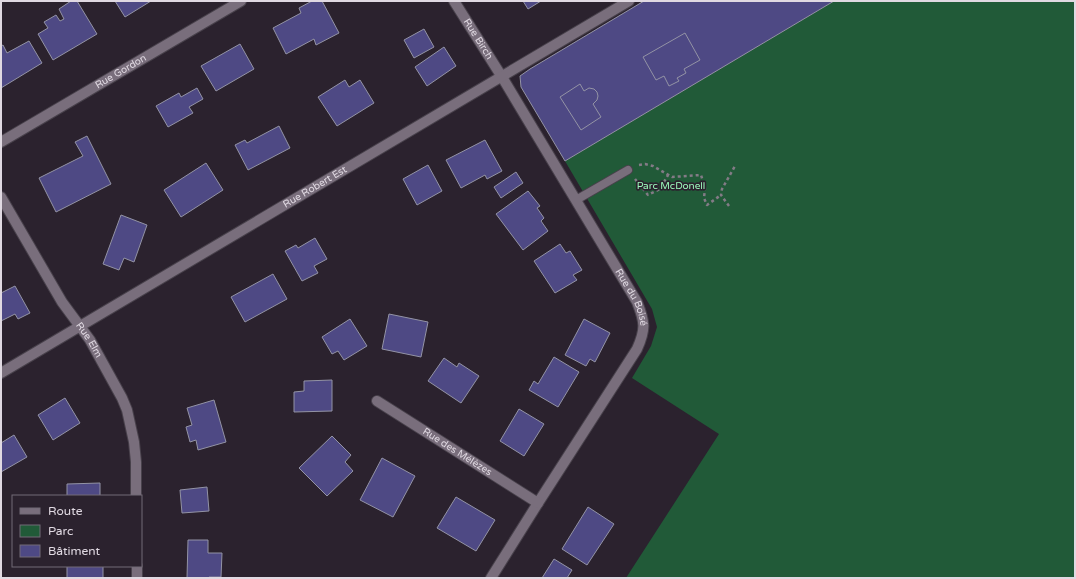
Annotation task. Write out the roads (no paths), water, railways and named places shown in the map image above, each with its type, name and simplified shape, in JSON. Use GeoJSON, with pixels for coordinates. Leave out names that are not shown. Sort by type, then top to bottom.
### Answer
{"type":"FeatureCollection","features":[{"type":"Feature","properties":{"kind":"street","name":"Rue Gordon"},"geometry":{"type":"LineString","coordinates":[[1,142],[241,1]]}},
{"type":"Feature","properties":{"kind":"street","name":"Rue Birch"},"geometry":{"type":"LineString","coordinates":[[454,1],[502,77]]}},
{"type":"Feature","properties":{"kind":"street","name":"Rue Robert Est"},"geometry":{"type":"LineString","coordinates":[[1,373],[629,1]]}},
{"type":"Feature","properties":{"kind":"street","name":"Rue du Boisé"},"geometry":{"type":"LineString","coordinates":[[491,578],[637,349],[642,337],[644,325],[638,302],[502,77]]}},
{"type":"Feature","properties":{"kind":"street","name":"Rue Elm"},"geometry":{"type":"LineString","coordinates":[[1,197],[56,293],[90,340],[120,394],[127,410],[134,442],[136,462],[136,495]]}},
{"type":"Feature","properties":{"kind":"street","name":"Rue des Mélèzes"},"geometry":{"type":"LineString","coordinates":[[376,401],[538,503]]}},
{"type":"Feature","properties":{"kind":"street"},"geometry":{"type":"LineString","coordinates":[[137,567],[137,578]]}},
{"type":"Feature","properties":{"kind":"lane"},"geometry":{"type":"LineString","coordinates":[[576,200],[628,170]]}},
{"type":"Feature","properties":{"kind":"park label","name":"Parc McDonell"},"geometry":{"type":"Point","coordinates":[671,186]}}]}
